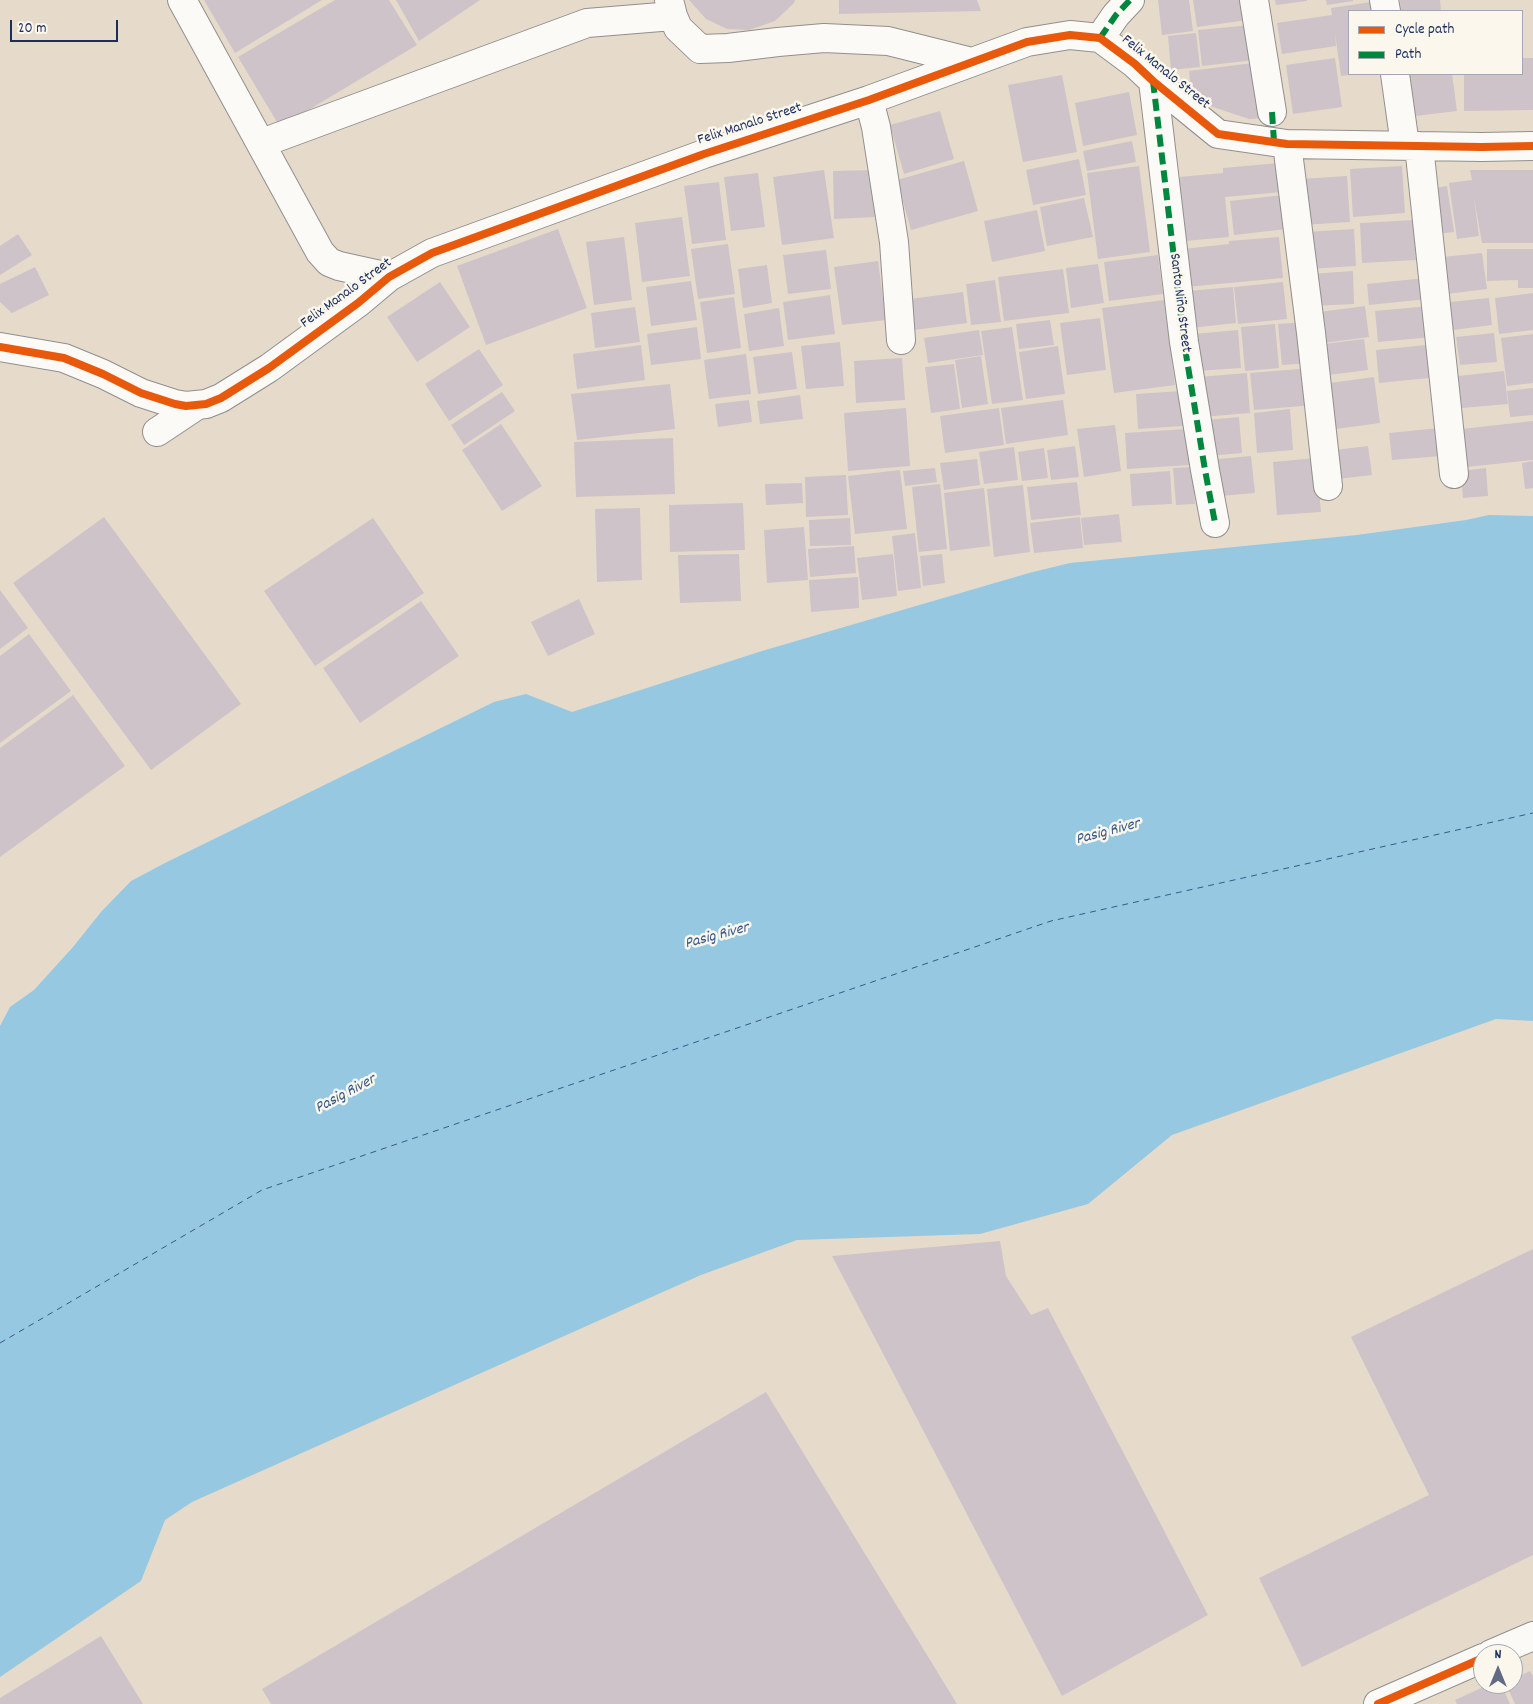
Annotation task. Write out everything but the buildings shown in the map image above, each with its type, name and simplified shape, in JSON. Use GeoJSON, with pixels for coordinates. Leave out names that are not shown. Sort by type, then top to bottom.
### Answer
{"type":"FeatureCollection","features":[{"type":"Feature","properties":{"kind":"street"},"geometry":{"type":"LineString","coordinates":[[182,0],[320,252],[329,262],[339,266],[390,277]]}},
{"type":"Feature","properties":{"kind":"street"},"geometry":{"type":"LineString","coordinates":[[1100,38],[1116,15],[1130,0]]}},
{"type":"Feature","properties":{"kind":"street"},"geometry":{"type":"LineString","coordinates":[[1254,0],[1272,112]]}},
{"type":"Feature","properties":{"kind":"street"},"geometry":{"type":"LineString","coordinates":[[262,143],[587,23],[671,8],[678,28],[700,49],[824,38],[888,41],[972,62]]}},
{"type":"Feature","properties":{"kind":"street","name":"Felix Manalo Street"},"geometry":{"type":"LineString","coordinates":[[0,348],[64,358],[103,374],[141,393],[176,404],[196,406],[206,404],[221,398],[269,368],[354,306],[390,277],[432,253],[704,154],[869,100],[1027,42],[1070,35],[1100,38],[1135,64],[1218,134],[1287,144],[1533,146]]}},
{"type":"Feature","properties":{"kind":"street"},"geometry":{"type":"LineString","coordinates":[[1395,75],[1412,145],[1454,474]]}},
{"type":"Feature","properties":{"kind":"street","name":"Santo Niño Street"},"geometry":{"type":"LineString","coordinates":[[1153,81],[1184,342],[1215,522]]}},
{"type":"Feature","properties":{"kind":"street"},"geometry":{"type":"LineString","coordinates":[[869,100],[876,127],[894,242],[901,340]]}},
{"type":"Feature","properties":{"kind":"street"},"geometry":{"type":"LineString","coordinates":[[1287,144],[1328,486]]}},
{"type":"Feature","properties":{"kind":"street"},"geometry":{"type":"LineString","coordinates":[[157,432],[196,406]]}},
{"type":"Feature","properties":{"kind":"street"},"geometry":{"type":"LineString","coordinates":[[1514,1644],[1533,1636]]}},
{"type":"Feature","properties":{"kind":"street"},"geometry":{"type":"LineString","coordinates":[[1378,1704],[1473,1662]]}},
{"type":"Feature","properties":{"kind":"water","name":"Pasig River"},"geometry":{"type":"Polygon","coordinates":[[[1489,515],[1533,516],[1533,1021],[1496,1019],[1172,1135],[1088,1204],[980,1234],[797,1240],[701,1275],[192,1502],[165,1520],[141,1581],[0,1677],[0,1026],[10,1007],[34,990],[73,947],[101,912],[131,881],[494,702],[526,694],[572,712],[762,651],[1029,573],[1070,563],[1357,535],[1489,515]]]}},
{"type":"Feature","properties":{"kind":"ferry route"},"geometry":{"type":"LineString","coordinates":[[0,1343],[262,1190],[1051,921],[1533,813]]}},
{"type":"Feature","properties":{"kind":"marked path"},"geometry":{"type":"LineString","coordinates":[[1100,38],[1116,15],[1130,0]]}},
{"type":"Feature","properties":{"kind":"marked path"},"geometry":{"type":"LineString","coordinates":[[1153,81],[1184,342],[1215,523]]}},
{"type":"Feature","properties":{"kind":"marked path"},"geometry":{"type":"LineString","coordinates":[[1272,112],[1274,142]]}},
{"type":"Feature","properties":{"kind":"cycle path"},"geometry":{"type":"LineString","coordinates":[[0,347],[64,358],[103,374],[141,393],[175,404],[186,406],[206,404],[221,398],[269,368],[358,303],[389,277],[432,253],[704,154],[869,100],[1027,42],[1070,35],[1100,38],[1135,64],[1218,134],[1287,144],[1533,146]]}},
{"type":"Feature","properties":{"kind":"cycle path"},"geometry":{"type":"LineString","coordinates":[[1378,1704],[1473,1662]]}}]}
